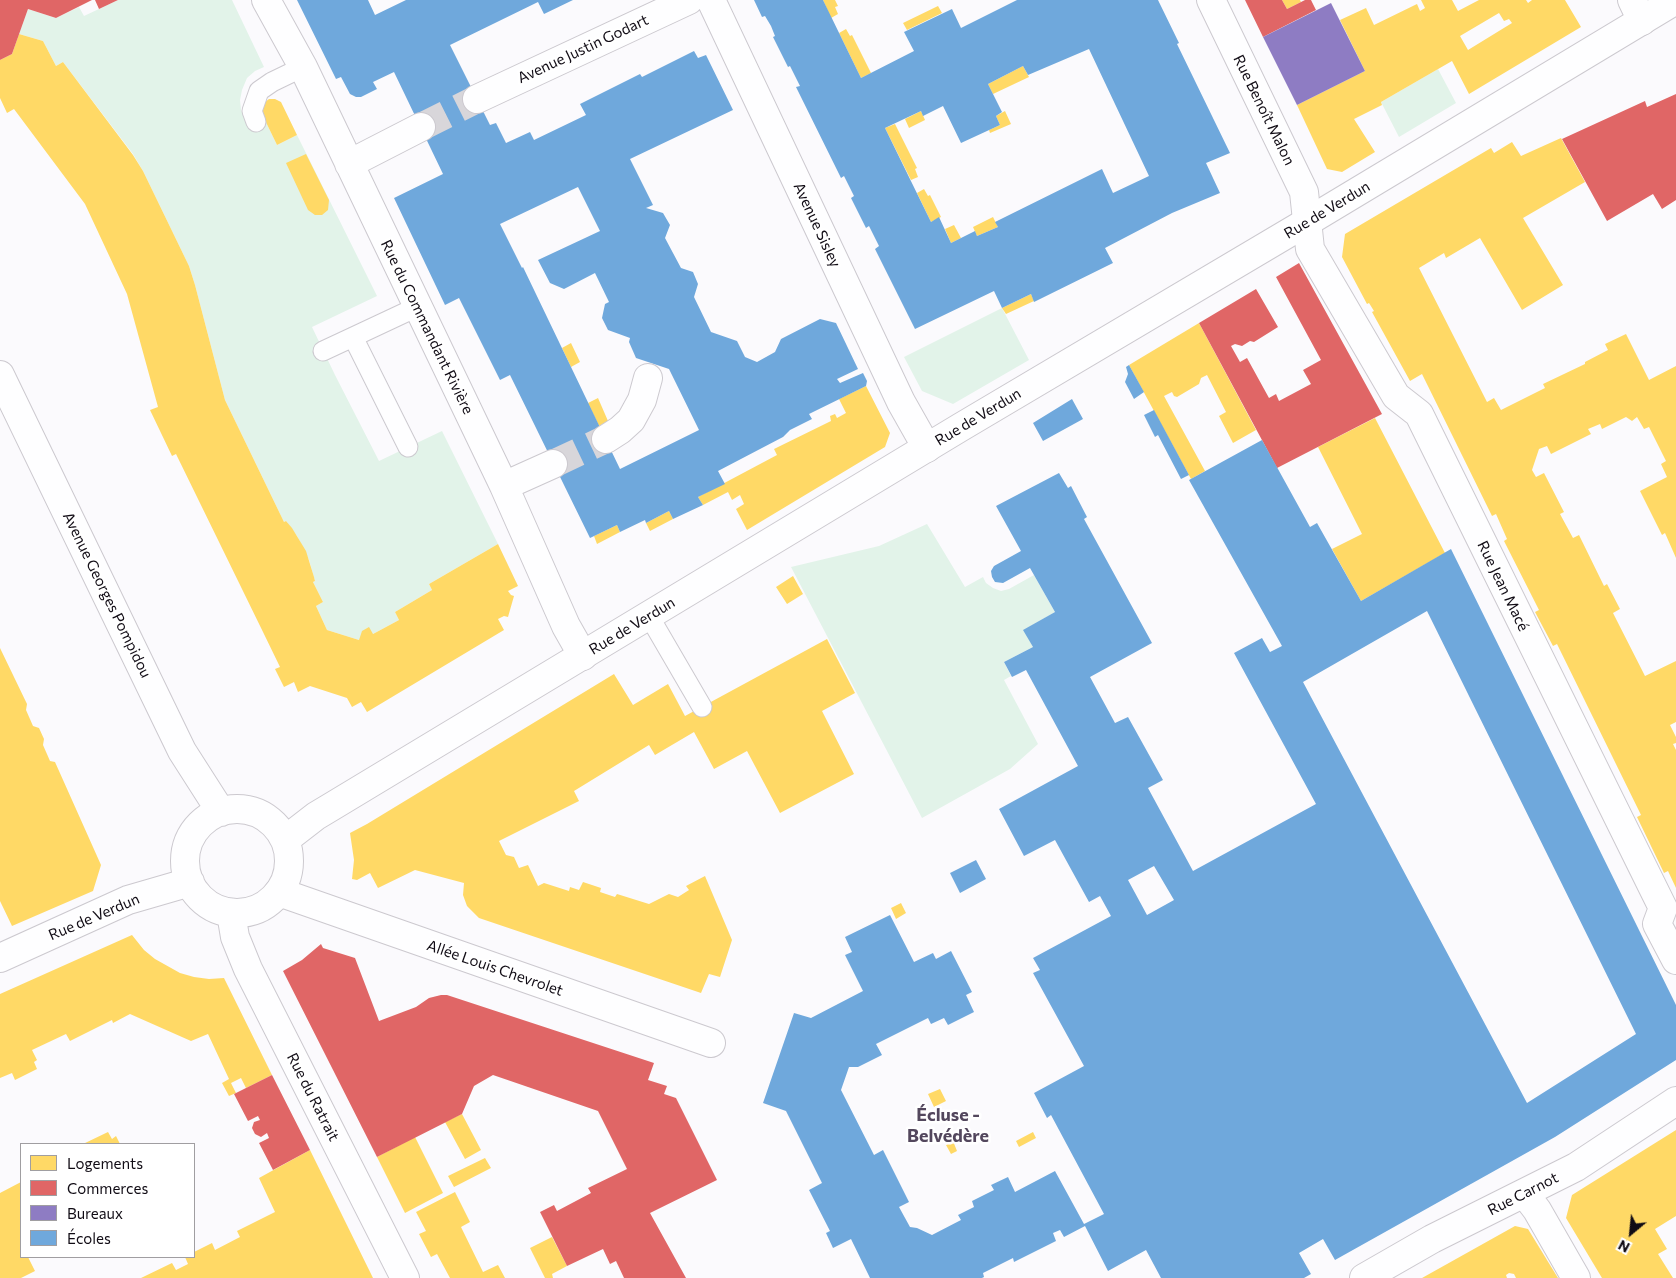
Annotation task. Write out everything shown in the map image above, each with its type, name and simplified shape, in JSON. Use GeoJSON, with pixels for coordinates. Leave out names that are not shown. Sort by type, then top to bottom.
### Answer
{"type":"FeatureCollection","features":[{"type":"Feature","properties":{"kind":"street","name":"Rue du Commandant Rivière"},"geometry":{"type":"LineString","coordinates":[[266,0],[303,67],[504,486],[566,626],[583,656]]}},
{"type":"Feature","properties":{"kind":"street","name":"Avenue Justin Godart"},"geometry":{"type":"LineString","coordinates":[[477,99],[689,0]]}},
{"type":"Feature","properties":{"kind":"street","name":"Avenue Sisley"},"geometry":{"type":"LineString","coordinates":[[711,0],[901,402],[927,448]]}},
{"type":"Feature","properties":{"kind":"street","name":"Rue Benoît Malon"},"geometry":{"type":"LineString","coordinates":[[1210,0],[1304,192],[1307,222]]}},
{"type":"Feature","properties":{"kind":"street","name":"Rue de Verdun"},"geometry":{"type":"LineString","coordinates":[[285,840],[316,816],[927,448],[1307,222],[1637,10],[1676,0]]}},
{"type":"Feature","properties":{"kind":"street"},"geometry":{"type":"LineString","coordinates":[[349,164],[420,127]]}},
{"type":"Feature","properties":{"kind":"street","name":"Rue Jean Macé"},"geometry":{"type":"LineString","coordinates":[[1307,222],[1310,250],[1396,396],[1419,414],[1662,908],[1657,924],[1676,960]]}},
{"type":"Feature","properties":{"kind":"street","name":"Avenue Georges Pompidou"},"geometry":{"type":"LineString","coordinates":[[0,375],[182,751],[221,812]]}},
{"type":"Feature","properties":{"kind":"street"},"geometry":{"type":"LineString","coordinates":[[606,439],[631,420],[642,400],[648,378]]}},
{"type":"Feature","properties":{"kind":"street"},"geometry":{"type":"LineString","coordinates":[[504,486],[553,464]]}},
{"type":"Feature","properties":{"kind":"street"},"geometry":{"type":"LineString","coordinates":[[241,810],[257,813],[274,824],[285,840],[288,851],[288,873],[284,883],[271,901],[253,911],[231,913],[214,907],[194,890],[190,882],[186,859],[188,844],[201,824],[214,815],[221,812],[241,810]]}},
{"type":"Feature","properties":{"kind":"street","name":"Rue de Verdun"},"geometry":{"type":"LineString","coordinates":[[0,958],[128,900],[190,882]]}},
{"type":"Feature","properties":{"kind":"street","name":"Allée Louis Chevrolet"},"geometry":{"type":"LineString","coordinates":[[279,892],[711,1043]]}},
{"type":"Feature","properties":{"kind":"street","name":"Rue du Ratrait"},"geometry":{"type":"LineString","coordinates":[[231,913],[235,938],[248,969],[405,1278]]}},
{"type":"Feature","properties":{"kind":"street","name":"Rue Carnot"},"geometry":{"type":"LineString","coordinates":[[1364,1278],[1432,1239],[1576,1167],[1676,1101]]}},
{"type":"Feature","properties":{"kind":"street"},"geometry":{"type":"LineString","coordinates":[[1524,1193],[1537,1210],[1576,1278]]}},
{"type":"Feature","properties":{"kind":"lane"},"geometry":{"type":"LineString","coordinates":[[256,122],[252,111],[259,91],[272,82],[303,67]]}},
{"type":"Feature","properties":{"kind":"lane"},"geometry":{"type":"LineString","coordinates":[[323,351],[417,307]]}},
{"type":"Feature","properties":{"kind":"lane"},"geometry":{"type":"LineString","coordinates":[[353,337],[408,447]]}},
{"type":"Feature","properties":{"kind":"lane"},"geometry":{"type":"LineString","coordinates":[[649,616],[702,707]]}},
{"type":"Feature","properties":{"kind":"shaded area"},"geometry":{"type":"Polygon","coordinates":[[[118,0],[232,0],[264,67],[255,71],[247,78],[242,90],[241,110],[247,126],[264,118],[277,145],[297,135],[377,296],[312,327],[335,375],[379,461],[442,431],[498,544],[429,584],[432,590],[395,612],[399,620],[359,640],[327,630],[316,606],[323,602],[313,582],[315,581],[309,560],[297,536],[286,521],[284,522],[225,400],[189,266],[143,171],[133,154],[63,62],[56,66],[43,41],[19,34],[28,9],[56,18],[79,7],[84,16],[118,0]]]}},
{"type":"Feature","properties":{"kind":"shaded area"},"geometry":{"type":"Polygon","coordinates":[[[1438,69],[1456,103],[1399,137],[1381,102],[1438,69]]]}},
{"type":"Feature","properties":{"kind":"shaded area"},"geometry":{"type":"Polygon","coordinates":[[[1002,308],[1029,360],[953,404],[922,391],[904,357],[1002,308]]]}},
{"type":"Feature","properties":{"kind":"shaded area"},"geometry":{"type":"Polygon","coordinates":[[[927,524],[965,587],[983,577],[986,583],[1001,591],[1009,589],[1034,575],[1055,612],[1024,630],[1033,647],[1004,662],[1011,676],[1004,680],[1038,744],[1010,769],[922,818],[791,567],[879,546],[927,524]]]}},
{"type":"Feature","properties":{"kind":"building: Logements"},"geometry":{"type":"Polygon","coordinates":[[[823,0],[835,0],[838,6],[835,7],[838,14],[831,18],[823,0]]]}},
{"type":"Feature","properties":{"kind":"building: Logements"},"geometry":{"type":"Polygon","coordinates":[[[1282,0],[1300,0],[1301,2],[1287,9],[1282,0]]]}},
{"type":"Feature","properties":{"kind":"building: Logements"},"geometry":{"type":"Polygon","coordinates":[[[1421,0],[1452,0],[1458,11],[1479,0],[1526,0],[1528,3],[1532,0],[1565,0],[1581,27],[1469,94],[1452,61],[1381,102],[1382,105],[1354,119],[1375,152],[1342,172],[1327,169],[1297,105],[1365,71],[1340,20],[1366,8],[1374,25],[1417,4],[1420,11],[1425,8],[1421,0]],[[1499,13],[1460,36],[1468,50],[1512,23],[1509,19],[1504,21],[1499,13]]]}},
{"type":"Feature","properties":{"kind":"building: Logements"},"geometry":{"type":"Polygon","coordinates":[[[938,6],[942,13],[907,30],[903,23],[938,6]]]}},
{"type":"Feature","properties":{"kind":"building: Logements"},"geometry":{"type":"Polygon","coordinates":[[[846,29],[850,36],[852,35],[871,73],[861,78],[839,33],[846,29]]]}},
{"type":"Feature","properties":{"kind":"building: Logements"},"geometry":{"type":"Polygon","coordinates":[[[19,34],[43,41],[56,66],[63,62],[143,171],[189,266],[225,400],[284,522],[286,521],[292,528],[306,551],[315,581],[313,582],[323,602],[316,606],[327,630],[359,640],[362,631],[369,627],[373,634],[399,620],[395,612],[432,590],[429,584],[498,544],[518,586],[508,591],[514,596],[508,617],[504,616],[498,619],[504,630],[367,712],[361,702],[352,707],[347,698],[310,686],[298,692],[294,682],[284,687],[275,669],[280,667],[176,454],[172,456],[150,410],[158,407],[127,294],[85,204],[14,109],[7,113],[0,98],[0,60],[12,54],[19,34]]]}},
{"type":"Feature","properties":{"kind":"building: Logements"},"geometry":{"type":"Polygon","coordinates":[[[1023,66],[1029,77],[993,94],[988,84],[1023,66]]]}},
{"type":"Feature","properties":{"kind":"building: Logements"},"geometry":{"type":"Polygon","coordinates":[[[269,99],[281,102],[297,135],[277,145],[262,114],[265,102],[269,99]]]}},
{"type":"Feature","properties":{"kind":"building: Logements"},"geometry":{"type":"Polygon","coordinates":[[[921,111],[925,120],[909,128],[905,119],[921,111]]]}},
{"type":"Feature","properties":{"kind":"building: Logements"},"geometry":{"type":"Polygon","coordinates":[[[1005,111],[1011,124],[990,133],[989,130],[1000,125],[996,116],[1005,111]]]}},
{"type":"Feature","properties":{"kind":"building: Logements"},"geometry":{"type":"Polygon","coordinates":[[[895,124],[917,168],[915,169],[918,177],[911,180],[885,128],[895,124]]]}},
{"type":"Feature","properties":{"kind":"building: Logements"},"geometry":{"type":"Polygon","coordinates":[[[1561,138],[1585,182],[1523,218],[1563,285],[1522,310],[1480,238],[1446,258],[1444,253],[1419,268],[1487,402],[1494,398],[1501,410],[1545,388],[1543,384],[1585,364],[1585,362],[1608,350],[1605,344],[1626,334],[1649,380],[1676,366],[1676,558],[1665,533],[1662,535],[1640,491],[1667,477],[1661,464],[1666,461],[1649,427],[1644,429],[1637,417],[1632,421],[1626,417],[1602,429],[1600,424],[1588,429],[1591,434],[1551,454],[1547,446],[1539,449],[1532,470],[1536,477],[1544,473],[1564,512],[1560,514],[1573,538],[1579,535],[1604,586],[1607,584],[1620,609],[1613,613],[1645,676],[1676,661],[1676,722],[1670,725],[1676,737],[1676,743],[1673,744],[1676,750],[1676,888],[1668,871],[1664,873],[1637,817],[1641,815],[1557,644],[1553,646],[1535,612],[1539,610],[1504,541],[1507,539],[1496,514],[1492,516],[1422,374],[1410,381],[1372,312],[1374,311],[1369,303],[1367,304],[1342,257],[1345,234],[1491,148],[1494,153],[1512,142],[1521,156],[1561,138]]]}},
{"type":"Feature","properties":{"kind":"building: Logements"},"geometry":{"type":"Polygon","coordinates":[[[306,154],[329,200],[328,210],[322,215],[315,215],[308,210],[286,163],[306,154]]]}},
{"type":"Feature","properties":{"kind":"building: Logements"},"geometry":{"type":"Polygon","coordinates":[[[924,189],[928,196],[930,195],[941,217],[931,222],[917,193],[924,189]]]}},
{"type":"Feature","properties":{"kind":"building: Logements"},"geometry":{"type":"Polygon","coordinates":[[[993,217],[998,227],[977,236],[973,227],[993,217]]]}},
{"type":"Feature","properties":{"kind":"building: Logements"},"geometry":{"type":"Polygon","coordinates":[[[954,225],[961,238],[951,243],[945,229],[954,225]]]}},
{"type":"Feature","properties":{"kind":"building: Logements"},"geometry":{"type":"Polygon","coordinates":[[[1031,294],[1034,301],[1006,314],[1002,308],[1031,294]]]}},
{"type":"Feature","properties":{"kind":"building: Logements"},"geometry":{"type":"Polygon","coordinates":[[[1199,323],[1256,430],[1233,443],[1219,416],[1226,412],[1207,375],[1201,378],[1199,384],[1177,397],[1172,392],[1164,396],[1205,471],[1191,479],[1129,365],[1199,323]]]}},
{"type":"Feature","properties":{"kind":"building: Logements"},"geometry":{"type":"Polygon","coordinates":[[[571,343],[580,362],[571,367],[562,348],[571,343]]]}},
{"type":"Feature","properties":{"kind":"building: Logements"},"geometry":{"type":"Polygon","coordinates":[[[866,386],[890,433],[885,447],[747,530],[736,509],[744,504],[740,495],[732,500],[728,492],[703,505],[698,497],[777,455],[774,449],[831,421],[830,416],[835,414],[837,418],[846,413],[839,399],[866,386]]]}},
{"type":"Feature","properties":{"kind":"building: Logements"},"geometry":{"type":"Polygon","coordinates":[[[598,398],[608,421],[599,426],[588,403],[598,398]]]}},
{"type":"Feature","properties":{"kind":"building: Logements"},"geometry":{"type":"Polygon","coordinates":[[[1375,418],[1445,553],[1361,601],[1332,549],[1362,534],[1318,447],[1375,418]]]}},
{"type":"Feature","properties":{"kind":"building: Logements"},"geometry":{"type":"Polygon","coordinates":[[[669,511],[673,519],[650,531],[646,523],[669,511]]]}},
{"type":"Feature","properties":{"kind":"building: Logements"},"geometry":{"type":"Polygon","coordinates":[[[617,525],[620,532],[597,544],[594,536],[617,525]]]}},
{"type":"Feature","properties":{"kind":"building: Logements"},"geometry":{"type":"Polygon","coordinates":[[[793,576],[803,594],[787,604],[776,587],[793,576]]]}},
{"type":"Feature","properties":{"kind":"building: Logements"},"geometry":{"type":"Polygon","coordinates":[[[827,639],[855,693],[822,711],[854,774],[780,813],[747,751],[714,769],[694,732],[655,755],[649,745],[574,791],[579,801],[499,841],[506,855],[514,857],[519,868],[528,865],[538,886],[544,883],[569,891],[570,887],[579,890],[583,882],[601,888],[600,892],[615,897],[617,894],[649,904],[669,894],[678,897],[689,890],[686,886],[705,876],[732,940],[720,977],[709,974],[701,993],[479,918],[467,906],[463,895],[464,883],[415,870],[378,888],[370,873],[357,880],[352,879],[354,860],[350,833],[614,674],[633,705],[668,684],[685,716],[827,639]]]}},
{"type":"Feature","properties":{"kind":"building: Logements"},"geometry":{"type":"Polygon","coordinates":[[[0,648],[27,704],[26,710],[33,726],[39,728],[44,739],[43,745],[50,761],[55,762],[101,865],[93,891],[12,926],[0,901],[0,648]]]}},
{"type":"Feature","properties":{"kind":"building: Logements"},"geometry":{"type":"Polygon","coordinates":[[[901,903],[906,913],[896,919],[891,908],[901,903]]]}},
{"type":"Feature","properties":{"kind":"building: Logements"},"geometry":{"type":"Polygon","coordinates":[[[132,935],[144,950],[155,959],[180,973],[209,979],[224,978],[272,1075],[246,1088],[241,1078],[231,1083],[236,1093],[229,1096],[222,1083],[229,1079],[208,1034],[191,1041],[130,1014],[113,1023],[112,1020],[70,1041],[66,1034],[32,1050],[37,1060],[34,1062],[37,1069],[15,1080],[12,1073],[0,1078],[0,994],[132,935]]]}},
{"type":"Feature","properties":{"kind":"building: Logements"},"geometry":{"type":"Polygon","coordinates":[[[940,1089],[946,1101],[934,1107],[928,1094],[940,1089]]]}},
{"type":"Feature","properties":{"kind":"building: Logements"},"geometry":{"type":"Polygon","coordinates":[[[462,1114],[481,1150],[465,1159],[445,1122],[462,1114]]]}},
{"type":"Feature","properties":{"kind":"building: Logements"},"geometry":{"type":"Polygon","coordinates":[[[1676,1130],[1676,1216],[1655,1229],[1667,1249],[1658,1254],[1673,1278],[1602,1278],[1566,1218],[1572,1195],[1676,1130]]]}},
{"type":"Feature","properties":{"kind":"building: Logements"},"geometry":{"type":"Polygon","coordinates":[[[108,1132],[112,1139],[116,1136],[120,1143],[85,1143],[108,1132]]]}},
{"type":"Feature","properties":{"kind":"building: Logements"},"geometry":{"type":"Polygon","coordinates":[[[1033,1132],[1036,1138],[1019,1147],[1016,1141],[1033,1132]]]}},
{"type":"Feature","properties":{"kind":"building: Logements"},"geometry":{"type":"Polygon","coordinates":[[[415,1137],[443,1193],[405,1213],[377,1157],[415,1137]]]}},
{"type":"Feature","properties":{"kind":"building: Logements"},"geometry":{"type":"Polygon","coordinates":[[[953,1141],[957,1151],[951,1154],[946,1145],[953,1141]]]}},
{"type":"Feature","properties":{"kind":"building: Logements"},"geometry":{"type":"Polygon","coordinates":[[[310,1150],[373,1278],[141,1278],[172,1263],[176,1270],[188,1264],[185,1258],[195,1258],[195,1252],[212,1243],[215,1250],[240,1237],[237,1231],[275,1212],[259,1178],[310,1150]]]}},
{"type":"Feature","properties":{"kind":"building: Logements"},"geometry":{"type":"Polygon","coordinates":[[[485,1158],[491,1168],[454,1187],[448,1176],[485,1158]]]}},
{"type":"Feature","properties":{"kind":"building: Logements"},"geometry":{"type":"Polygon","coordinates":[[[20,1183],[20,1258],[28,1258],[35,1271],[21,1278],[0,1278],[0,1193],[20,1183]]]}},
{"type":"Feature","properties":{"kind":"building: Logements"},"geometry":{"type":"Polygon","coordinates":[[[455,1192],[470,1222],[461,1227],[483,1272],[498,1265],[505,1278],[450,1278],[437,1254],[431,1257],[419,1234],[426,1231],[416,1212],[455,1192]]]}},
{"type":"Feature","properties":{"kind":"building: Logements"},"geometry":{"type":"Polygon","coordinates":[[[1515,1226],[1528,1229],[1558,1278],[1516,1278],[1514,1274],[1509,1273],[1506,1275],[1507,1278],[1422,1278],[1515,1226]]]}},
{"type":"Feature","properties":{"kind":"building: Logements"},"geometry":{"type":"Polygon","coordinates":[[[552,1237],[567,1266],[552,1274],[553,1278],[545,1278],[530,1248],[552,1237]]]}},
{"type":"Feature","properties":{"kind":"building: Commerces"},"geometry":{"type":"Polygon","coordinates":[[[0,0],[92,0],[56,18],[28,9],[12,54],[0,60],[0,0]]]}},
{"type":"Feature","properties":{"kind":"building: Commerces"},"geometry":{"type":"Polygon","coordinates":[[[95,0],[118,0],[99,9],[95,0]]]}},
{"type":"Feature","properties":{"kind":"building: Commerces"},"geometry":{"type":"Polygon","coordinates":[[[1245,0],[1282,0],[1287,9],[1305,0],[1311,0],[1316,10],[1263,37],[1245,0]]]}},
{"type":"Feature","properties":{"kind":"building: Commerces"},"geometry":{"type":"Polygon","coordinates":[[[1676,94],[1676,200],[1662,209],[1653,194],[1607,221],[1562,139],[1645,101],[1647,107],[1676,94]]]}},
{"type":"Feature","properties":{"kind":"building: Commerces"},"geometry":{"type":"Polygon","coordinates":[[[1299,263],[1382,414],[1277,468],[1199,323],[1256,289],[1278,327],[1254,342],[1250,341],[1242,346],[1235,344],[1231,346],[1240,362],[1247,358],[1269,398],[1276,394],[1279,401],[1311,384],[1303,370],[1321,360],[1276,277],[1299,263]]]}},
{"type":"Feature","properties":{"kind":"building: Commerces"},"geometry":{"type":"Polygon","coordinates":[[[321,944],[323,948],[355,958],[379,1021],[416,1007],[429,998],[447,995],[654,1063],[648,1080],[667,1086],[664,1094],[676,1098],[717,1180],[650,1213],[686,1278],[624,1278],[616,1261],[610,1264],[603,1249],[567,1266],[540,1212],[554,1205],[557,1211],[591,1193],[588,1188],[627,1169],[598,1111],[493,1075],[474,1086],[462,1114],[377,1157],[283,971],[302,960],[321,944]]]}},
{"type":"Feature","properties":{"kind":"building: Commerces"},"geometry":{"type":"Polygon","coordinates":[[[272,1075],[310,1150],[273,1170],[259,1143],[269,1138],[267,1133],[261,1137],[255,1134],[252,1128],[254,1122],[260,1120],[258,1116],[248,1121],[234,1094],[272,1075]]]}},
{"type":"Feature","properties":{"kind":"building: Bureaux"},"geometry":{"type":"Polygon","coordinates":[[[1331,3],[1365,71],[1297,105],[1263,37],[1331,3]]]}},
{"type":"Feature","properties":{"kind":"building: Écoles"},"geometry":{"type":"Polygon","coordinates":[[[297,0],[368,0],[375,15],[406,0],[573,0],[544,14],[538,2],[450,45],[490,125],[496,123],[506,143],[530,132],[534,140],[586,115],[580,104],[640,74],[642,77],[694,51],[698,58],[706,55],[733,110],[630,159],[653,205],[646,208],[663,213],[670,225],[665,238],[681,268],[693,272],[698,284],[694,297],[711,332],[737,341],[745,357],[757,362],[775,352],[781,339],[820,319],[836,323],[858,369],[837,379],[840,383],[863,373],[867,381],[866,386],[809,414],[812,419],[790,430],[783,437],[718,471],[725,484],[698,497],[703,505],[673,519],[669,511],[646,523],[645,520],[620,532],[617,525],[590,538],[510,375],[500,380],[459,298],[445,305],[394,198],[443,174],[394,72],[373,82],[377,89],[361,97],[350,94],[341,77],[336,79],[297,0]],[[578,187],[500,224],[523,267],[620,469],[699,430],[669,369],[636,358],[629,342],[630,338],[608,330],[602,318],[605,304],[609,302],[595,273],[564,289],[550,283],[538,260],[600,231],[578,187]]]}},
{"type":"Feature","properties":{"kind":"building: Écoles"},"geometry":{"type":"Polygon","coordinates":[[[754,0],[823,0],[861,78],[914,51],[904,32],[952,9],[961,28],[1017,0],[1158,0],[1179,43],[1177,44],[1230,153],[1206,163],[1220,193],[1172,213],[1105,248],[1113,263],[1034,302],[1031,294],[1002,308],[994,291],[915,329],[875,249],[879,246],[869,226],[866,228],[851,198],[854,196],[844,176],[841,178],[796,87],[800,86],[773,37],[775,36],[771,26],[765,16],[762,17],[754,0]],[[1089,49],[1028,75],[1023,66],[988,84],[1002,112],[996,116],[1000,125],[961,143],[943,106],[923,116],[921,111],[885,128],[931,222],[939,217],[951,243],[975,231],[977,236],[998,227],[995,222],[1102,169],[1113,193],[1149,176],[1089,49]]]}},
{"type":"Feature","properties":{"kind":"building: Écoles"},"geometry":{"type":"Polygon","coordinates":[[[1129,365],[1144,392],[1134,399],[1125,382],[1128,374],[1126,367],[1129,365]]]}},
{"type":"Feature","properties":{"kind":"building: Écoles"},"geometry":{"type":"Polygon","coordinates":[[[1072,399],[1083,419],[1043,441],[1033,423],[1072,399]]]}},
{"type":"Feature","properties":{"kind":"building: Écoles"},"geometry":{"type":"Polygon","coordinates":[[[1154,410],[1189,475],[1181,479],[1158,435],[1155,437],[1144,415],[1154,410]]]}},
{"type":"Feature","properties":{"kind":"building: Écoles"},"geometry":{"type":"Polygon","coordinates":[[[1262,440],[1310,527],[1317,523],[1361,601],[1451,549],[1676,1005],[1676,1060],[1555,1137],[1335,1260],[1323,1239],[1299,1253],[1311,1274],[1304,1278],[1161,1278],[1146,1250],[1108,1271],[1085,1226],[1064,1237],[1060,1230],[1053,1233],[1056,1241],[1014,1262],[1013,1258],[983,1273],[984,1277],[982,1278],[870,1278],[851,1239],[833,1248],[826,1233],[830,1231],[809,1190],[822,1183],[786,1111],[763,1103],[794,1013],[811,1018],[863,991],[845,955],[852,952],[845,937],[890,915],[914,962],[933,953],[936,959],[951,951],[972,992],[966,995],[974,1012],[948,1025],[944,1018],[931,1024],[928,1018],[876,1044],[882,1055],[858,1067],[849,1067],[841,1090],[874,1155],[883,1150],[909,1202],[899,1207],[910,1227],[932,1235],[961,1220],[958,1215],[974,1207],[972,1201],[994,1190],[991,1185],[1008,1177],[1015,1192],[1055,1171],[1084,1224],[1104,1214],[1051,1115],[1047,1118],[1034,1093],[1084,1066],[1033,973],[1040,970],[1033,958],[1111,916],[1100,896],[1089,902],[1055,840],[1024,856],[999,809],[1078,766],[1026,670],[1012,677],[1004,662],[1033,647],[1023,630],[1055,612],[1030,568],[1003,583],[995,582],[992,577],[991,571],[994,566],[1021,551],[996,506],[1059,473],[1068,488],[1071,486],[1087,517],[1084,519],[1152,643],[1090,677],[1115,723],[1128,717],[1163,780],[1148,788],[1193,871],[1316,804],[1234,653],[1262,638],[1270,652],[1282,646],[1189,480],[1262,440]],[[1427,611],[1303,682],[1527,1103],[1636,1034],[1427,611]],[[1154,866],[1128,880],[1147,915],[1174,900],[1154,866]]]}},
{"type":"Feature","properties":{"kind":"building: Écoles"},"geometry":{"type":"Polygon","coordinates":[[[976,860],[986,879],[960,893],[950,873],[976,860]]]}},
{"type":"Feature","properties":{"kind":"tunnel"},"geometry":{"type":"LineString","coordinates":[[421,127],[477,99]]}},
{"type":"Feature","properties":{"kind":"tunnel"},"geometry":{"type":"LineString","coordinates":[[553,464],[606,439]]}},
{"type":"Feature","properties":{"kind":"district","name":"Écluse - Belvédère"},"geometry":{"type":"Point","coordinates":[948,1125]}}]}
